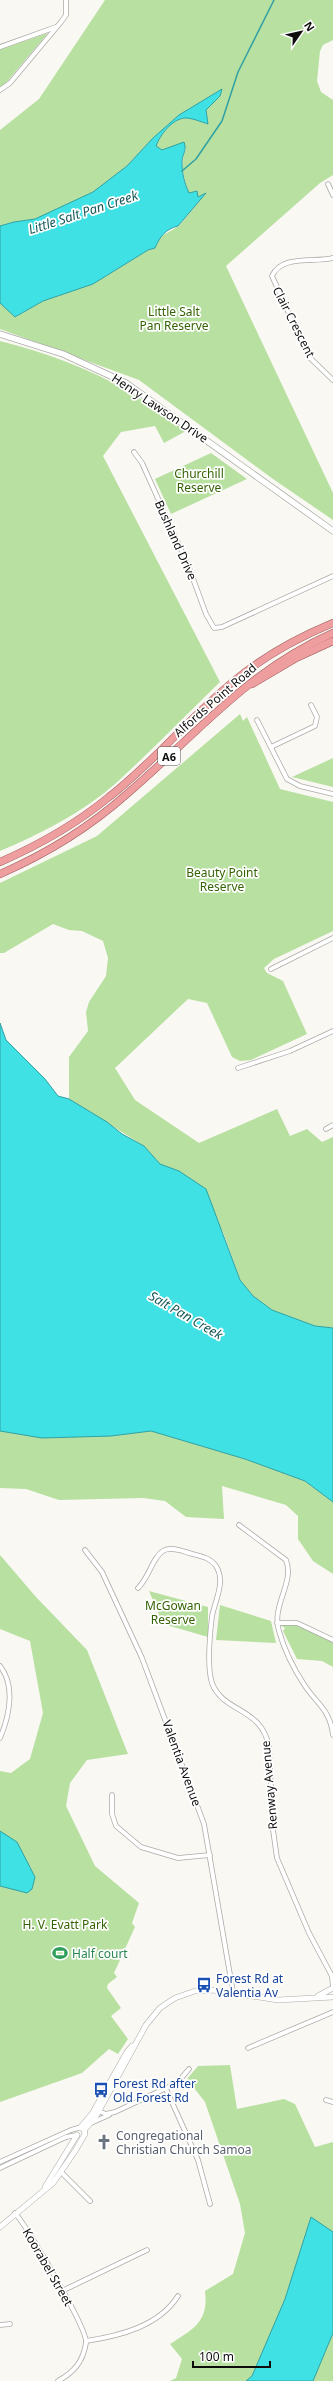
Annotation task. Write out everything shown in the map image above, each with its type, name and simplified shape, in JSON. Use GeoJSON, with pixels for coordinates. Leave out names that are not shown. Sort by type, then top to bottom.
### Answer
{"type":"FeatureCollection","features":[{"type":"Feature","properties":{"kind":"highway"},"geometry":{"type":"LineString","coordinates":[[292,642],[333,619]]}},
{"type":"Feature","properties":{"kind":"highway","name":"Alfords Point Road"},"geometry":{"type":"LineString","coordinates":[[0,862],[50,837],[96,807],[126,783],[234,681],[292,642],[333,623]]}},
{"type":"Feature","properties":{"kind":"highway","name":"Alfords Point Road"},"geometry":{"type":"LineString","coordinates":[[0,874],[61,842],[113,806],[238,691],[280,661],[333,633]]}},
{"type":"Feature","properties":{"kind":"highway","name":"A6"},"geometry":{"type":"LineString","coordinates":[[238,691],[260,681],[306,652],[333,641]]}},
{"type":"Feature","properties":{"kind":"main road","name":"Henry Lawson Drive"},"geometry":{"type":"LineString","coordinates":[[0,334],[69,356],[126,383],[333,527]]}},
{"type":"Feature","properties":{"kind":"main road","name":"Henry Lawson Drive"},"geometry":{"type":"LineString","coordinates":[[267,482],[333,531]]}},
{"type":"Feature","properties":{"kind":"street"},"geometry":{"type":"LineString","coordinates":[[0,90],[10,83],[58,27],[66,14],[66,0]]}},
{"type":"Feature","properties":{"kind":"street"},"geometry":{"type":"LineString","coordinates":[[0,47],[58,27]]}},
{"type":"Feature","properties":{"kind":"street"},"geometry":{"type":"LineString","coordinates":[[328,184],[333,195]]}},
{"type":"Feature","properties":{"kind":"street","name":"Clair Crescent"},"geometry":{"type":"LineString","coordinates":[[333,258],[317,261],[291,261],[278,269],[272,276],[308,356],[333,380]]}},
{"type":"Feature","properties":{"kind":"street","name":"Bushland Drive"},"geometry":{"type":"LineString","coordinates":[[134,452],[142,463],[188,565],[208,619],[216,629],[333,576]]}},
{"type":"Feature","properties":{"kind":"street"},"geometry":{"type":"LineString","coordinates":[[271,747],[312,728],[317,724],[318,717],[311,705]]}},
{"type":"Feature","properties":{"kind":"street"},"geometry":{"type":"LineString","coordinates":[[257,720],[284,775],[290,781],[333,794]]}},
{"type":"Feature","properties":{"kind":"street"},"geometry":{"type":"LineString","coordinates":[[317,724],[322,728]]}},
{"type":"Feature","properties":{"kind":"street"},"geometry":{"type":"LineString","coordinates":[[271,969],[333,938]]}},
{"type":"Feature","properties":{"kind":"street"},"geometry":{"type":"LineString","coordinates":[[238,1068],[290,1051],[333,1031]]}},
{"type":"Feature","properties":{"kind":"street"},"geometry":{"type":"LineString","coordinates":[[326,1129],[333,1126]]}},
{"type":"Feature","properties":{"kind":"street"},"geometry":{"type":"LineString","coordinates":[[239,1525],[280,1555],[287,1564],[288,1574],[278,1606],[277,1623],[281,1637],[302,1681],[328,1715],[333,1735]]}},
{"type":"Feature","properties":{"kind":"street","name":"Renway Avenue"},"geometry":{"type":"LineString","coordinates":[[138,1588],[144,1582],[159,1554],[165,1550],[172,1549],[206,1558],[213,1563],[218,1571],[220,1581],[212,1621],[212,1682],[223,1699],[257,1722],[266,1736],[269,1747],[274,1839],[278,1858],[300,1912],[333,1978],[332,1988]]}},
{"type":"Feature","properties":{"kind":"street","name":"Valentia Avenue"},"geometry":{"type":"LineString","coordinates":[[84,1550],[102,1572],[146,1669],[204,1824],[233,1992]]}},
{"type":"Feature","properties":{"kind":"street"},"geometry":{"type":"LineString","coordinates":[[277,1623],[297,1623],[333,1640]]}},
{"type":"Feature","properties":{"kind":"street"},"geometry":{"type":"LineString","coordinates":[[0,1666],[6,1674],[9,1702],[8,1719],[0,1738]]}},
{"type":"Feature","properties":{"kind":"street"},"geometry":{"type":"LineString","coordinates":[[112,1795],[112,1814],[116,1826],[141,1847],[178,1858],[210,1855]]}},
{"type":"Feature","properties":{"kind":"street"},"geometry":{"type":"LineString","coordinates":[[44,2188],[53,2183],[61,2172],[82,2131],[96,2110],[127,2052],[133,2046],[154,2015],[175,1998],[201,1990],[233,1992],[278,2000],[333,1996],[332,1988],[315,1997]]}},
{"type":"Feature","properties":{"kind":"street"},"geometry":{"type":"LineString","coordinates":[[248,2048],[333,2012]]}},
{"type":"Feature","properties":{"kind":"street"},"geometry":{"type":"LineString","coordinates":[[0,2168],[63,2139],[77,2135],[91,2123],[166,2089],[177,2083],[189,2069]]}},
{"type":"Feature","properties":{"kind":"street"},"geometry":{"type":"LineString","coordinates":[[166,2089],[198,2160],[210,2204]]}},
{"type":"Feature","properties":{"kind":"street"},"geometry":{"type":"LineString","coordinates":[[326,2100],[333,2102]]}},
{"type":"Feature","properties":{"kind":"street"},"geometry":{"type":"LineString","coordinates":[[96,2110],[106,2114],[111,2114]]}},
{"type":"Feature","properties":{"kind":"street"},"geometry":{"type":"LineString","coordinates":[[91,2123],[96,2110]]}},
{"type":"Feature","properties":{"kind":"street"},"geometry":{"type":"LineString","coordinates":[[0,2162],[71,2130],[82,2131]]}},
{"type":"Feature","properties":{"kind":"street"},"geometry":{"type":"LineString","coordinates":[[0,2227],[44,2188],[72,2146],[77,2135]]}},
{"type":"Feature","properties":{"kind":"street"},"geometry":{"type":"LineString","coordinates":[[63,2139],[72,2146]]}},
{"type":"Feature","properties":{"kind":"street"},"geometry":{"type":"LineString","coordinates":[[61,2172],[90,2201]]}},
{"type":"Feature","properties":{"kind":"street","name":"Koorabel Street"},"geometry":{"type":"LineString","coordinates":[[16,2214],[64,2290],[86,2341]]}},
{"type":"Feature","properties":{"kind":"street"},"geometry":{"type":"LineString","coordinates":[[64,2290],[147,2250]]}},
{"type":"Feature","properties":{"kind":"street"},"geometry":{"type":"LineString","coordinates":[[58,2381],[76,2368],[81,2361],[86,2341],[113,2337],[152,2320],[172,2306],[178,2296]]}},
{"type":"Feature","properties":{"kind":"street"},"geometry":{"type":"LineString","coordinates":[[0,2325],[10,2324]]}},
{"type":"Feature","properties":{"kind":"green space","name":"Little Salt Pan Reserve"},"geometry":{"type":"Polygon","coordinates":[[[105,0],[333,0],[333,40],[323,45],[320,51],[317,81],[321,92],[333,100],[333,175],[320,183],[226,266],[333,493],[333,520],[273,479],[139,380],[0,329],[0,303],[16,317],[43,301],[93,284],[148,250],[155,248],[160,237],[179,226],[205,194],[197,197],[196,191],[189,193],[183,170],[183,160],[186,148],[162,150],[155,147],[167,128],[176,121],[186,118],[208,124],[206,110],[220,96],[221,90],[179,115],[153,138],[127,166],[93,193],[35,219],[0,226],[0,130],[39,99],[105,0]]]}},
{"type":"Feature","properties":{"kind":"green space"},"geometry":{"type":"Polygon","coordinates":[[[48,33],[5,84],[0,87],[0,49],[48,33]]]}},
{"type":"Feature","properties":{"kind":"green space"},"geometry":{"type":"Polygon","coordinates":[[[0,341],[34,350],[100,376],[138,397],[186,431],[164,443],[155,426],[121,432],[103,456],[220,682],[142,759],[102,795],[60,822],[0,851],[0,341]]]}},
{"type":"Feature","properties":{"kind":"green space","name":"Churchill Reserve"},"geometry":{"type":"Polygon","coordinates":[[[211,453],[247,479],[171,514],[155,479],[211,453]]]}},
{"type":"Feature","properties":{"kind":"green space","name":"Beauty Point Reserve"},"geometry":{"type":"Polygon","coordinates":[[[240,714],[243,721],[247,717],[280,789],[333,802],[333,931],[274,959],[264,968],[267,973],[283,981],[307,1034],[251,1060],[240,1061],[232,1057],[207,1003],[188,999],[115,1068],[135,1100],[199,1143],[277,1109],[290,1136],[307,1129],[322,1142],[333,1137],[333,1328],[315,1326],[272,1310],[253,1296],[240,1280],[223,1232],[179,1171],[160,1164],[144,1146],[69,1099],[69,1057],[88,1031],[86,1012],[89,1002],[106,976],[108,958],[103,941],[82,931],[69,930],[53,924],[4,953],[0,953],[0,883],[97,836],[240,714]]]}},
{"type":"Feature","properties":{"kind":"green space"},"geometry":{"type":"Polygon","coordinates":[[[333,758],[333,787],[292,777],[333,758]]]}},
{"type":"Feature","properties":{"kind":"green space"},"geometry":{"type":"Polygon","coordinates":[[[0,1431],[111,1436],[151,1431],[245,1459],[305,1481],[333,1502],[333,1574],[313,1561],[298,1539],[298,1516],[286,1505],[222,1486],[224,1519],[186,1517],[165,1501],[143,1498],[59,1500],[26,1489],[0,1488],[0,1431]]]}},
{"type":"Feature","properties":{"kind":"green space","name":"H. V. Evatt Park"},"geometry":{"type":"Polygon","coordinates":[[[0,1555],[36,1597],[87,1650],[128,1754],[87,1760],[70,1783],[66,1806],[95,1866],[139,1903],[132,1923],[135,1927],[114,1973],[117,1977],[108,1984],[107,1988],[121,2008],[111,2016],[128,2039],[118,2054],[109,2049],[82,2073],[0,2102],[0,1771],[11,1773],[30,1759],[43,1713],[30,1641],[0,1629],[0,1555]]]}},
{"type":"Feature","properties":{"kind":"green space","name":"McGowan Reserve"},"geometry":{"type":"Polygon","coordinates":[[[149,1591],[208,1607],[208,1637],[163,1624],[149,1591]]]}},
{"type":"Feature","properties":{"kind":"green space"},"geometry":{"type":"Polygon","coordinates":[[[220,1605],[271,1621],[276,1643],[216,1640],[220,1605]]]}},
{"type":"Feature","properties":{"kind":"green space"},"geometry":{"type":"Polygon","coordinates":[[[292,1622],[333,1640],[333,1667],[322,1661],[297,1659],[283,1631],[285,1628],[277,1623],[292,1622]]]}},
{"type":"Feature","properties":{"kind":"green space"},"geometry":{"type":"Polygon","coordinates":[[[230,2065],[237,2109],[284,2099],[295,2104],[315,2147],[333,2142],[333,2381],[170,2381],[176,2378],[182,2359],[170,2344],[198,2324],[202,2317],[206,2302],[205,2291],[233,2274],[245,2233],[240,2204],[205,2102],[187,2079],[198,2066],[230,2065]]]}},
{"type":"Feature","properties":{"kind":"water"},"geometry":{"type":"Polygon","coordinates":[[[222,89],[220,96],[206,110],[208,124],[191,119],[180,119],[167,128],[160,137],[156,146],[162,150],[184,142],[185,147],[182,170],[189,193],[197,191],[198,197],[206,193],[178,226],[170,229],[164,234],[155,248],[148,250],[93,284],[43,301],[15,317],[0,303],[0,226],[35,219],[93,192],[127,166],[153,138],[179,115],[222,89]]]}},
{"type":"Feature","properties":{"kind":"water","name":"Salt Pan Creek"},"geometry":{"type":"Polygon","coordinates":[[[0,1023],[6,1040],[45,1079],[58,1096],[69,1099],[107,1122],[122,1134],[144,1146],[160,1164],[179,1171],[206,1189],[240,1280],[253,1296],[272,1310],[315,1326],[333,1328],[333,1502],[305,1481],[245,1459],[151,1431],[111,1436],[42,1438],[0,1431],[0,1023]]]}},
{"type":"Feature","properties":{"kind":"water"},"geometry":{"type":"Polygon","coordinates":[[[0,1831],[17,1842],[35,1877],[32,1889],[27,1893],[0,1886],[0,1831]]]}},
{"type":"Feature","properties":{"kind":"water"},"geometry":{"type":"Polygon","coordinates":[[[311,2217],[333,2232],[333,2333],[313,2381],[246,2381],[252,2376],[285,2299],[311,2217]]]}},
{"type":"Feature","properties":{"kind":"waterway","name":"Little Salt Pan Creek"},"geometry":{"type":"LineString","coordinates":[[182,171],[196,159],[222,121],[238,72],[274,0]]}},
{"type":"Feature","properties":{"kind":"place","name":"Half court"},"geometry":{"type":"Point","coordinates":[60,1953]}},
{"type":"Feature","properties":{"kind":"place","name":"Forest Rd at Valentia Av"},"geometry":{"type":"Point","coordinates":[204,1985]}},
{"type":"Feature","properties":{"kind":"place","name":"Forest Rd after Old Forest Rd"},"geometry":{"type":"Point","coordinates":[101,2090]}},
{"type":"Feature","properties":{"kind":"place","name":"Congregational Christian Church Samoa"},"geometry":{"type":"Point","coordinates":[104,2142]}}]}
